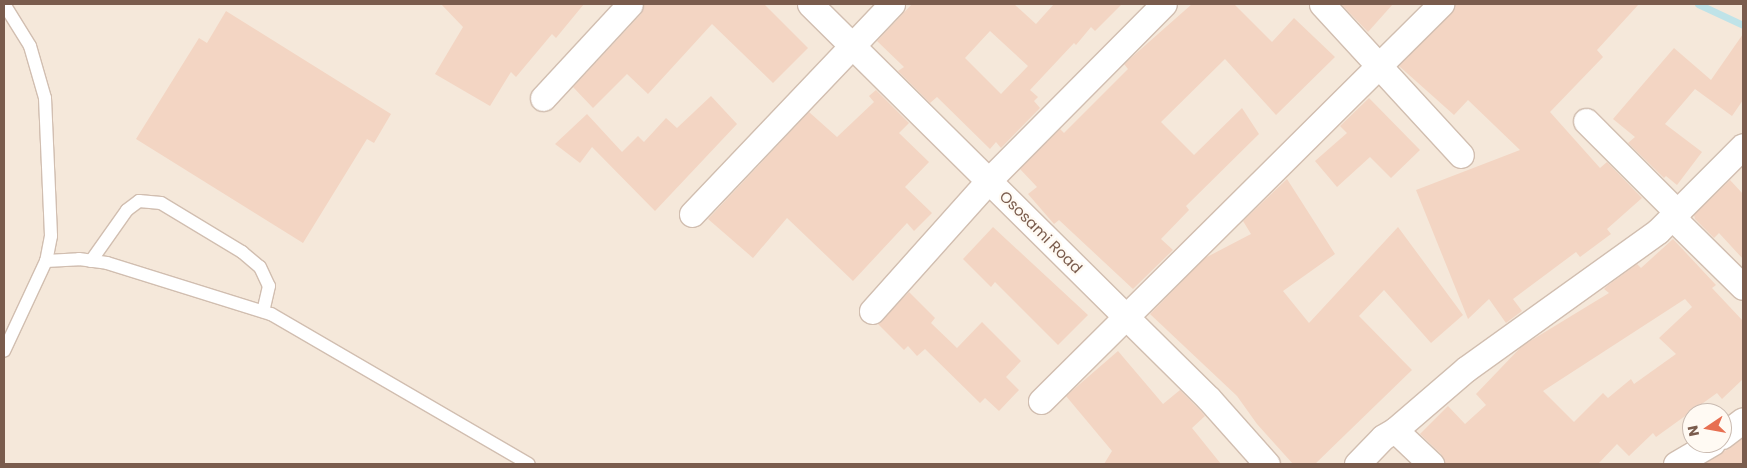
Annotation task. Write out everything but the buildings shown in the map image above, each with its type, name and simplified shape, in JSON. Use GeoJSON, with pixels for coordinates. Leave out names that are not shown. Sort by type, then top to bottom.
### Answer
{"type":"FeatureCollection","features":[{"type":"Feature","properties":{"kind":"street"},"geometry":{"type":"LineString","coordinates":[[543,98],[630,4]]}},
{"type":"Feature","properties":{"kind":"street","name":"Ososami Road"},"geometry":{"type":"LineString","coordinates":[[810,4],[1209,399],[1267,464]]}},
{"type":"Feature","properties":{"kind":"street"},"geometry":{"type":"LineString","coordinates":[[692,214],[851,44],[892,4]]}},
{"type":"Feature","properties":{"kind":"street"},"geometry":{"type":"LineString","coordinates":[[872,311],[989,180],[1164,4]]}},
{"type":"Feature","properties":{"kind":"street"},"geometry":{"type":"LineString","coordinates":[[1322,4],[1461,155]]}},
{"type":"Feature","properties":{"kind":"street"},"geometry":{"type":"LineString","coordinates":[[1040,400],[1126,318],[1237,204],[1379,67],[1441,4]]}},
{"type":"Feature","properties":{"kind":"street"},"geometry":{"type":"LineString","coordinates":[[1586,121],[1743,287]]}},
{"type":"Feature","properties":{"kind":"street"},"geometry":{"type":"LineString","coordinates":[[1357,464],[1383,437],[1396,430],[1466,369],[1676,215],[1743,146]]}},
{"type":"Feature","properties":{"kind":"street"},"geometry":{"type":"LineString","coordinates":[[1732,428],[1743,420]]}},
{"type":"Feature","properties":{"kind":"street"},"geometry":{"type":"LineString","coordinates":[[1396,430],[1431,464]]}},
{"type":"Feature","properties":{"kind":"street"},"geometry":{"type":"LineString","coordinates":[[1676,464],[1695,453]]}},
{"type":"Feature","properties":{"kind":"lane"},"geometry":{"type":"LineString","coordinates":[[4,4],[30,46],[45,98],[51,236],[46,261],[4,351]]}},
{"type":"Feature","properties":{"kind":"lane"},"geometry":{"type":"LineString","coordinates":[[91,261],[127,210],[139,201],[161,203],[242,252],[260,266],[269,286],[263,311]]}},
{"type":"Feature","properties":{"kind":"lane"},"geometry":{"type":"LineString","coordinates":[[46,261],[91,261],[263,311],[300,329],[529,464]]}},
{"type":"Feature","properties":{"kind":"shaded area"},"geometry":{"type":"Polygon","coordinates":[[[4,4],[1743,4],[1743,464],[4,464],[4,4]]]}},
{"type":"Feature","properties":{"kind":"waterway"},"geometry":{"type":"LineString","coordinates":[[1698,4],[1743,25]]}}]}
